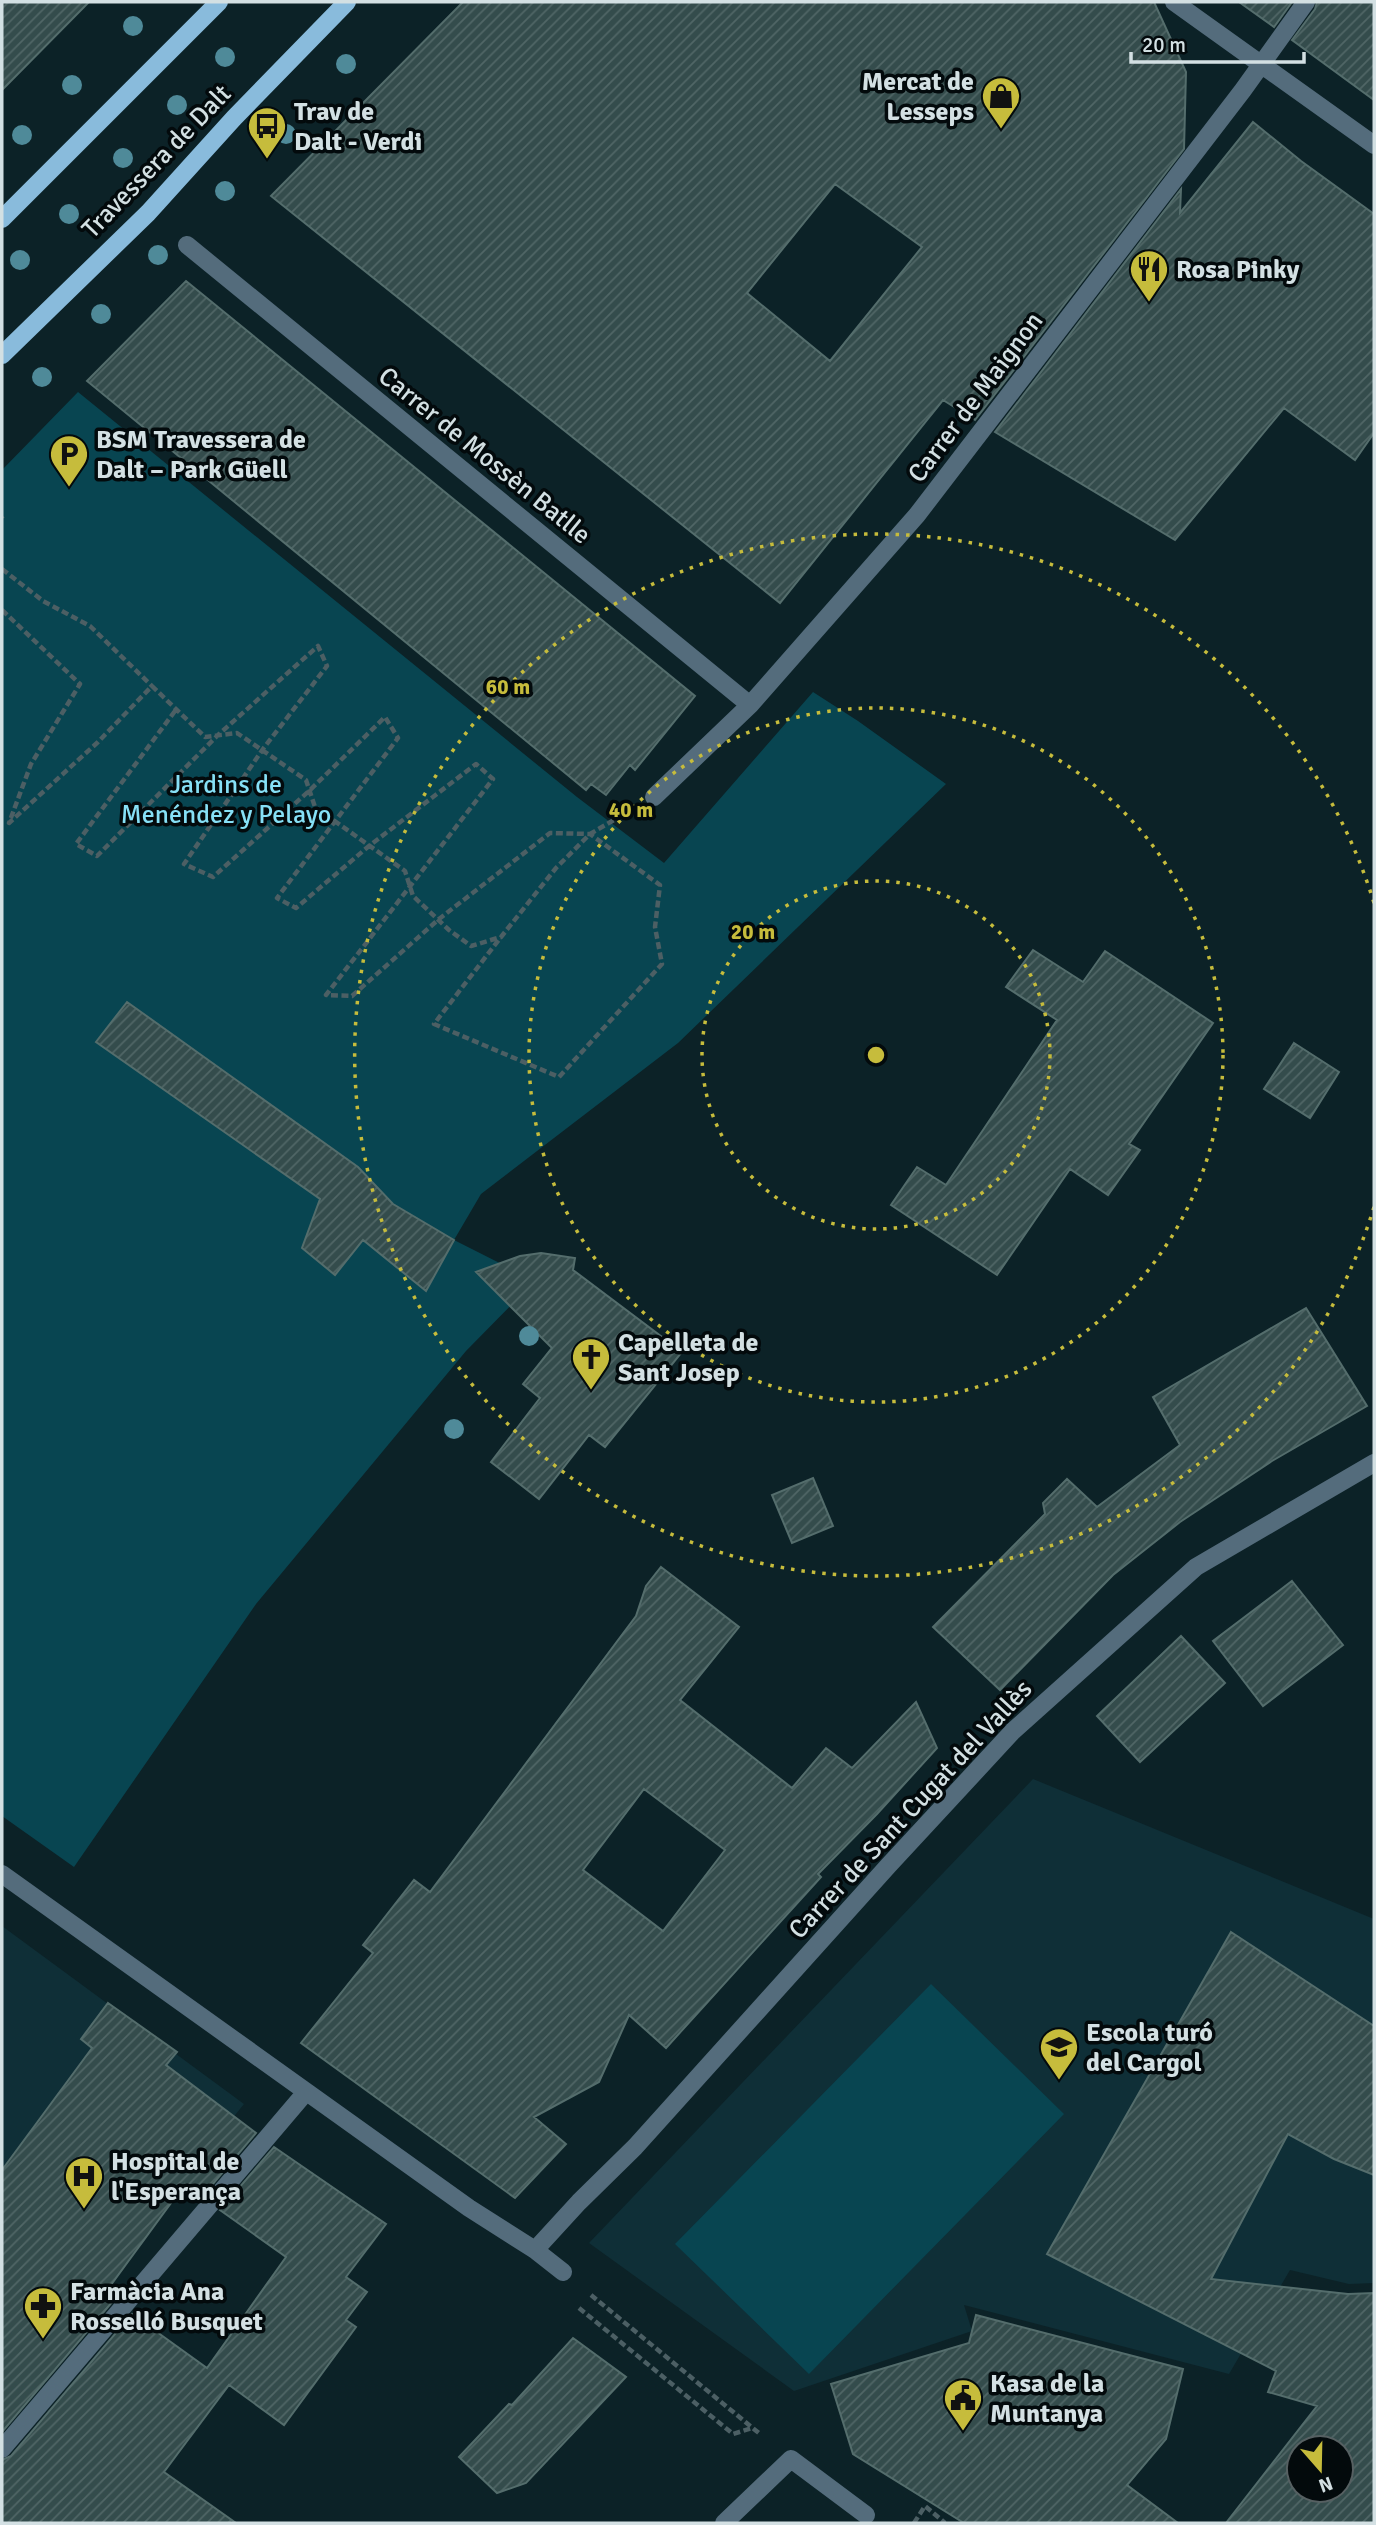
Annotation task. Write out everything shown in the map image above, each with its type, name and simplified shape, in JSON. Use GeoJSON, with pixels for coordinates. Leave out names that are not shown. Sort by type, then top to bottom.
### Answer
{"type":"FeatureCollection","features":[{"type":"Feature","properties":{"kind":"main road"},"geometry":{"type":"LineString","coordinates":[[2,219],[219,2]]}},
{"type":"Feature","properties":{"kind":"main road","name":"Travessera de Dalt"},"geometry":{"type":"LineString","coordinates":[[2,355],[148,213],[234,117],[347,2]]}},
{"type":"Feature","properties":{"kind":"street"},"geometry":{"type":"LineString","coordinates":[[1174,2],[1374,145]]}},
{"type":"Feature","properties":{"kind":"street","name":"Carrer de Maignon"},"geometry":{"type":"LineString","coordinates":[[654,797],[750,705],[918,515],[1306,2]]}},
{"type":"Feature","properties":{"kind":"street","name":"Carrer de Mossèn Batlle"},"geometry":{"type":"LineString","coordinates":[[187,244],[750,705]]}},
{"type":"Feature","properties":{"kind":"street","name":"Carrer de Sant Cugat del Vallès"},"geometry":{"type":"LineString","coordinates":[[535,2250],[635,2147],[1013,1731],[1196,1567],[1374,1463]]}},
{"type":"Feature","properties":{"kind":"street"},"geometry":{"type":"LineString","coordinates":[[2,1874],[469,2208],[535,2250],[563,2272]]}},
{"type":"Feature","properties":{"kind":"street"},"geometry":{"type":"LineString","coordinates":[[2,2449],[306,2092]]}},
{"type":"Feature","properties":{"kind":"street"},"geometry":{"type":"LineString","coordinates":[[724,2523],[790,2459],[866,2515]]}},
{"type":"Feature","properties":{"kind":"path"},"geometry":{"type":"LineString","coordinates":[[2,569],[43,601],[90,626],[175,711],[205,737],[237,733],[306,780],[315,807],[405,871],[412,896],[449,930],[471,946],[501,937]]}},
{"type":"Feature","properties":{"kind":"path"},"geometry":{"type":"LineString","coordinates":[[2,610],[79,684],[31,764],[9,823],[98,742],[152,686]]}},
{"type":"Feature","properties":{"kind":"path"},"geometry":{"type":"LineString","coordinates":[[175,711],[76,844],[97,856],[218,735],[318,646],[327,666],[263,749],[184,864],[213,877],[309,791],[385,717],[398,738],[277,898],[296,908],[369,846],[476,764],[493,779],[327,995],[352,996],[439,919],[550,833],[590,834],[660,885],[655,927],[662,964],[559,1077],[434,1024],[556,868],[590,834],[654,797]]}},
{"type":"Feature","properties":{"kind":"path"},"geometry":{"type":"LineString","coordinates":[[563,2272],[753,2428],[733,2434],[574,2305]]}},
{"type":"Feature","properties":{"kind":"path"},"geometry":{"type":"LineString","coordinates":[[914,2523],[925,2506],[945,2523]]}},
{"type":"Feature","properties":{"kind":"shaded area","name":"Escola turó del Cargol"},"geometry":{"type":"Polygon","coordinates":[[[1033,1779],[1374,1919],[1374,2283],[1349,2284],[1290,2270],[1229,2374],[964,2305],[972,2331],[794,2391],[589,2243],[1033,1779]]]}},
{"type":"Feature","properties":{"kind":"shaded area","name":"Hospital de l'Esperança"},"geometry":{"type":"Polygon","coordinates":[[[2,1926],[244,2104],[2,2404],[2,1926]]]}},
{"type":"Feature","properties":{"kind":"green space","name":"Jardins de Menéndez y Pelayo"},"geometry":{"type":"Polygon","coordinates":[[[78,392],[577,797],[664,863],[813,692],[946,784],[678,1043],[481,1194],[454,1240],[535,1281],[466,1351],[256,1604],[74,1867],[2,1816],[2,470],[78,392]]]}},
{"type":"Feature","properties":{"kind":"green space"},"geometry":{"type":"Polygon","coordinates":[[[931,1984],[1064,2114],[809,2374],[675,2244],[931,1984]]]}},
{"type":"Feature","properties":{"kind":"building"},"geometry":{"type":"Polygon","coordinates":[[[2,2],[89,2],[2,90],[2,2]]]}},
{"type":"Feature","properties":{"kind":"building"},"geometry":{"type":"Polygon","coordinates":[[[463,2],[1154,2],[1186,72],[1184,149],[975,420],[943,400],[780,603],[271,196],[463,2]],[[835,184],[747,293],[830,361],[922,247],[835,184]]]}},
{"type":"Feature","properties":{"kind":"building"},"geometry":{"type":"Polygon","coordinates":[[[1239,2],[1292,2],[1274,27],[1239,2]]]}},
{"type":"Feature","properties":{"kind":"building"},"geometry":{"type":"Polygon","coordinates":[[[1317,2],[1374,2],[1374,100],[1292,40],[1315,9],[1317,2]]]}},
{"type":"Feature","properties":{"kind":"building"},"geometry":{"type":"Polygon","coordinates":[[[1253,122],[1374,214],[1374,433],[1355,460],[1284,408],[1175,540],[995,432],[1181,189],[1180,213],[1253,122]]]}},
{"type":"Feature","properties":{"kind":"building"},"geometry":{"type":"Polygon","coordinates":[[[186,281],[695,696],[635,770],[630,765],[606,795],[591,784],[586,790],[87,381],[186,281]]]}},
{"type":"Feature","properties":{"kind":"building"},"geometry":{"type":"Polygon","coordinates":[[[1033,950],[1083,982],[1105,951],[1213,1023],[1129,1144],[1140,1150],[1108,1195],[1070,1169],[997,1275],[891,1205],[917,1167],[946,1185],[1057,1020],[1006,987],[1033,950]]]}},
{"type":"Feature","properties":{"kind":"building"},"geometry":{"type":"Polygon","coordinates":[[[127,1002],[358,1167],[393,1204],[454,1240],[426,1291],[363,1240],[335,1275],[302,1248],[320,1199],[96,1042],[127,1002]]]}},
{"type":"Feature","properties":{"kind":"building"},"geometry":{"type":"Polygon","coordinates":[[[1294,1043],[1339,1072],[1310,1118],[1264,1089],[1294,1043]]]}},
{"type":"Feature","properties":{"kind":"building","name":"Capelleta de Sant Josep"},"geometry":{"type":"Polygon","coordinates":[[[541,1253],[575,1258],[573,1270],[682,1352],[605,1447],[589,1435],[539,1499],[491,1462],[540,1398],[523,1384],[552,1348],[476,1272],[520,1256],[541,1253]]]}},
{"type":"Feature","properties":{"kind":"building"},"geometry":{"type":"Polygon","coordinates":[[[1306,1308],[1367,1406],[1272,1461],[1180,1522],[1113,1575],[1000,1690],[933,1627],[1045,1514],[1043,1503],[1067,1479],[1097,1507],[1180,1445],[1153,1397],[1306,1308]]]}},
{"type":"Feature","properties":{"kind":"building"},"geometry":{"type":"Polygon","coordinates":[[[813,1478],[833,1526],[792,1543],[772,1495],[813,1478]]]}},
{"type":"Feature","properties":{"kind":"building"},"geometry":{"type":"Polygon","coordinates":[[[661,1567],[739,1627],[680,1700],[792,1788],[826,1748],[852,1768],[916,1702],[937,1748],[818,1874],[821,1877],[666,2048],[629,2015],[599,2082],[534,2117],[566,2144],[515,2198],[301,2043],[373,1953],[363,1945],[414,1880],[430,1892],[636,1616],[646,1586],[661,1567]],[[644,1789],[583,1870],[663,1931],[725,1850],[644,1789]]]}},
{"type":"Feature","properties":{"kind":"building"},"geometry":{"type":"Polygon","coordinates":[[[1292,1581],[1343,1645],[1263,1706],[1213,1641],[1292,1581]]]}},
{"type":"Feature","properties":{"kind":"building"},"geometry":{"type":"Polygon","coordinates":[[[1181,1636],[1225,1683],[1140,1762],[1097,1716],[1181,1636]]]}},
{"type":"Feature","properties":{"kind":"building"},"geometry":{"type":"Polygon","coordinates":[[[1231,1932],[1374,2026],[1374,2175],[1334,2159],[1288,2134],[1211,2279],[1348,2294],[1374,2293],[1374,2523],[1226,2523],[1285,2447],[1285,2504],[1355,2504],[1355,2434],[1295,2434],[1317,2406],[1268,2392],[1276,2371],[1047,2254],[1231,1932]]]}},
{"type":"Feature","properties":{"kind":"building","name":"Hospital de l'Esperança"},"geometry":{"type":"Polygon","coordinates":[[[108,2003],[177,2052],[166,2065],[256,2133],[202,2197],[185,2184],[105,2293],[114,2300],[2,2432],[2,2170],[92,2048],[81,2039],[108,2003]]]}},
{"type":"Feature","properties":{"kind":"building"},"geometry":{"type":"Polygon","coordinates":[[[274,2147],[386,2224],[346,2277],[367,2292],[346,2320],[356,2327],[284,2425],[229,2385],[164,2472],[236,2523],[2,2523],[2,2460],[11,2456],[132,2314],[207,2368],[286,2257],[220,2210],[274,2147]]]}},
{"type":"Feature","properties":{"kind":"building"},"geometry":{"type":"Polygon","coordinates":[[[976,2315],[1183,2369],[1166,2439],[1127,2485],[1178,2523],[964,2523],[853,2454],[831,2384],[969,2343],[976,2315]]]}},
{"type":"Feature","properties":{"kind":"building"},"geometry":{"type":"Polygon","coordinates":[[[573,2338],[626,2377],[526,2483],[497,2493],[459,2457],[509,2404],[512,2405],[573,2338]]]}},
{"type":"Feature","properties":{"kind":"place","name":"Mercat de Lesseps"},"geometry":{"type":"Point","coordinates":[1001,130]}},
{"type":"Feature","properties":{"kind":"place","name":"Trav de Dalt - Verdi"},"geometry":{"type":"Point","coordinates":[267,160]}},
{"type":"Feature","properties":{"kind":"place","name":"Rosa Pinky"},"geometry":{"type":"Point","coordinates":[1149,303]}},
{"type":"Feature","properties":{"kind":"place","name":"BSM Travessera de Dalt – Park Güell"},"geometry":{"type":"Point","coordinates":[69,488]}},
{"type":"Feature","properties":{"kind":"place","name":"Capelleta de Sant Josep"},"geometry":{"type":"Point","coordinates":[591,1391]}},
{"type":"Feature","properties":{"kind":"place","name":"Escola turó del Cargol"},"geometry":{"type":"Point","coordinates":[1059,2081]}},
{"type":"Feature","properties":{"kind":"place","name":"Hospital de l'Esperança"},"geometry":{"type":"Point","coordinates":[84,2210]}},
{"type":"Feature","properties":{"kind":"place","name":"Farmàcia Ana Rosselló Busquet"},"geometry":{"type":"Point","coordinates":[43,2340]}},
{"type":"Feature","properties":{"kind":"place","name":"Kasa de la Muntanya"},"geometry":{"type":"Point","coordinates":[963,2432]}}]}
